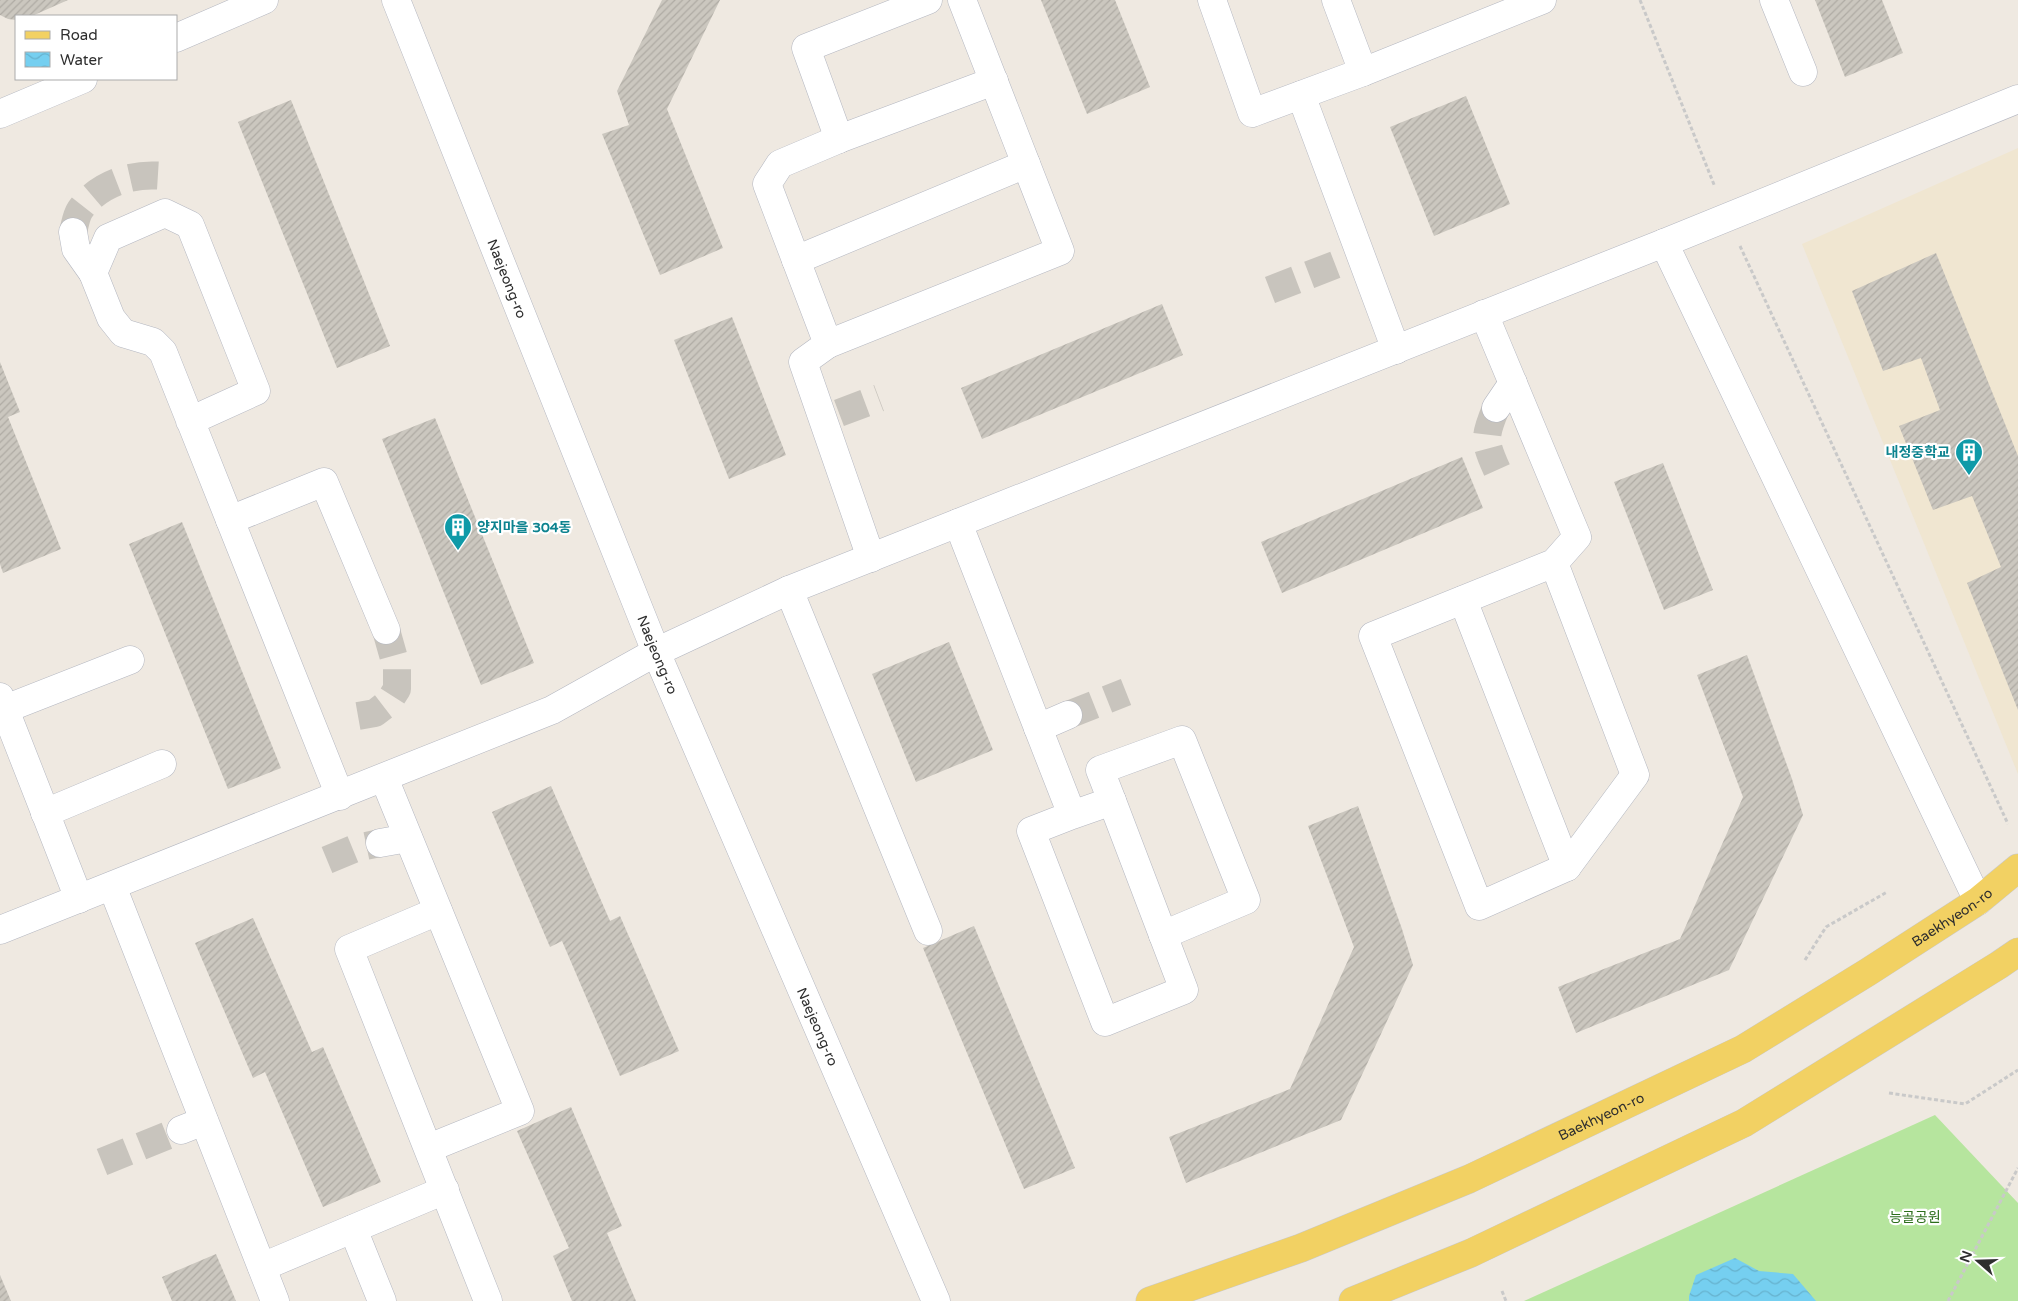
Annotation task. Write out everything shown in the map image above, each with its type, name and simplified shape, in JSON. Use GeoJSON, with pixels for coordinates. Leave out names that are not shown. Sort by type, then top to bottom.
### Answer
{"type":"FeatureCollection","features":[{"type":"Feature","properties":{"kind":"main road","name":"Baekhyeon-ro"},"geometry":{"type":"LineString","coordinates":[[1150,1301],[1301,1248],[1469,1179],[1643,1098],[1742,1049],[1868,972],[1978,901],[2018,868]]}},
{"type":"Feature","properties":{"kind":"main road"},"geometry":{"type":"LineString","coordinates":[[1353,1301],[1470,1253],[1744,1123],[2018,952]]}},
{"type":"Feature","properties":{"kind":"street"},"geometry":{"type":"LineString","coordinates":[[178,37],[264,0]]}},
{"type":"Feature","properties":{"kind":"street","name":"Naejeong-ro"},"geometry":{"type":"LineString","coordinates":[[396,0],[656,652],[936,1301]]}},
{"type":"Feature","properties":{"kind":"street"},"geometry":{"type":"LineString","coordinates":[[839,139],[806,48],[928,0]]}},
{"type":"Feature","properties":{"kind":"street"},"geometry":{"type":"LineString","coordinates":[[871,558],[831,416],[803,362],[828,344],[1060,251],[962,0]]}},
{"type":"Feature","properties":{"kind":"street"},"geometry":{"type":"LineString","coordinates":[[1212,0],[1252,113],[1363,72],[1542,0]]}},
{"type":"Feature","properties":{"kind":"street"},"geometry":{"type":"LineString","coordinates":[[1336,0],[1363,72]]}},
{"type":"Feature","properties":{"kind":"street"},"geometry":{"type":"LineString","coordinates":[[1774,0],[1803,72]]}},
{"type":"Feature","properties":{"kind":"street"},"geometry":{"type":"LineString","coordinates":[[0,114],[81,80]]}},
{"type":"Feature","properties":{"kind":"street"},"geometry":{"type":"LineString","coordinates":[[828,344],[767,184],[780,164],[839,139],[994,81]]}},
{"type":"Feature","properties":{"kind":"street"},"geometry":{"type":"LineString","coordinates":[[1301,95],[1351,259],[1396,350]]}},
{"type":"Feature","properties":{"kind":"street"},"geometry":{"type":"LineString","coordinates":[[0,930],[552,710],[656,652],[789,590],[1396,350],[2018,100]]}},
{"type":"Feature","properties":{"kind":"street"},"geometry":{"type":"LineString","coordinates":[[796,260],[1026,164]]}},
{"type":"Feature","properties":{"kind":"street"},"geometry":{"type":"LineString","coordinates":[[93,273],[108,238],[165,213],[190,225],[256,391],[190,421]]}},
{"type":"Feature","properties":{"kind":"street"},"geometry":{"type":"LineString","coordinates":[[72,232],[76,249],[93,273],[111,318],[123,333],[153,342],[163,352],[340,796]]}},
{"type":"Feature","properties":{"kind":"street"},"geometry":{"type":"LineString","coordinates":[[1664,243],[1978,901]]}},
{"type":"Feature","properties":{"kind":"street"},"geometry":{"type":"LineString","coordinates":[[1484,314],[1576,537],[1554,563],[1373,636],[1479,906],[1566,867],[1636,775],[1554,563]]}},
{"type":"Feature","properties":{"kind":"street"},"geometry":{"type":"LineString","coordinates":[[1496,408],[1513,383]]}},
{"type":"Feature","properties":{"kind":"street"},"geometry":{"type":"LineString","coordinates":[[230,520],[324,482],[386,630]]}},
{"type":"Feature","properties":{"kind":"street"},"geometry":{"type":"LineString","coordinates":[[958,523],[1072,815]]}},
{"type":"Feature","properties":{"kind":"street"},"geometry":{"type":"LineString","coordinates":[[789,590],[928,932]]}},
{"type":"Feature","properties":{"kind":"street"},"geometry":{"type":"LineString","coordinates":[[1463,600],[1566,867]]}},
{"type":"Feature","properties":{"kind":"street"},"geometry":{"type":"LineString","coordinates":[[79,899],[2,703],[130,660]]}},
{"type":"Feature","properties":{"kind":"street"},"geometry":{"type":"LineString","coordinates":[[1038,728],[1068,716]]}},
{"type":"Feature","properties":{"kind":"street"},"geometry":{"type":"LineString","coordinates":[[1112,801],[1031,831],[1105,1022],[1184,990],[1163,935],[1112,801],[1100,770],[1182,740],[1246,900],[1163,935]]}},
{"type":"Feature","properties":{"kind":"street"},"geometry":{"type":"LineString","coordinates":[[45,813],[162,764]]}},
{"type":"Feature","properties":{"kind":"street"},"geometry":{"type":"LineString","coordinates":[[384,778],[520,1111],[429,1148]]}},
{"type":"Feature","properties":{"kind":"street"},"geometry":{"type":"LineString","coordinates":[[380,843],[408,838]]}},
{"type":"Feature","properties":{"kind":"street"},"geometry":{"type":"LineString","coordinates":[[112,886],[193,1125],[262,1267],[275,1301]]}},
{"type":"Feature","properties":{"kind":"street"},"geometry":{"type":"LineString","coordinates":[[438,911],[349,949],[488,1301]]}},
{"type":"Feature","properties":{"kind":"street"},"geometry":{"type":"LineString","coordinates":[[262,1267],[445,1190]]}},
{"type":"Feature","properties":{"kind":"street"},"geometry":{"type":"LineString","coordinates":[[353,1229],[382,1301]]}},
{"type":"Feature","properties":{"kind":"path"},"geometry":{"type":"LineString","coordinates":[[1640,0],[1727,218],[2008,824]]}},
{"type":"Feature","properties":{"kind":"path"},"geometry":{"type":"LineString","coordinates":[[1805,960],[1826,927],[1887,892]]}},
{"type":"Feature","properties":{"kind":"path"},"geometry":{"type":"LineString","coordinates":[[1889,1093],[1965,1104],[2018,1070]]}},
{"type":"Feature","properties":{"kind":"path"},"geometry":{"type":"LineString","coordinates":[[1948,1301],[2018,1168]]}},
{"type":"Feature","properties":{"kind":"path"},"geometry":{"type":"LineString","coordinates":[[1502,1291],[1506,1301]]}},
{"type":"Feature","properties":{"kind":"shaded area"},"geometry":{"type":"Polygon","coordinates":[[[2018,148],[2018,774],[1802,244],[2018,148]]]}},
{"type":"Feature","properties":{"kind":"green space","name":"능골공원"},"geometry":{"type":"Polygon","coordinates":[[[1935,1115],[2018,1203],[2018,1301],[1524,1301],[1935,1115]]]}},
{"type":"Feature","properties":{"kind":"water"},"geometry":{"type":"Polygon","coordinates":[[[1735,1258],[1759,1271],[1793,1274],[1816,1301],[1689,1301],[1696,1275],[1735,1258]]]}},
{"type":"Feature","properties":{"kind":"building"},"geometry":{"type":"Polygon","coordinates":[[[0,0],[68,0],[34,15],[15,15],[15,20],[0,15],[0,0]]]}},
{"type":"Feature","properties":{"kind":"building"},"geometry":{"type":"Polygon","coordinates":[[[662,0],[720,0],[667,109],[723,248],[660,275],[602,134],[629,125],[617,91],[662,0]]]}},
{"type":"Feature","properties":{"kind":"building"},"geometry":{"type":"Polygon","coordinates":[[[1041,0],[1115,0],[1150,87],[1087,114],[1041,0]]]}},
{"type":"Feature","properties":{"kind":"building"},"geometry":{"type":"Polygon","coordinates":[[[1815,0],[1882,0],[1903,53],[1845,77],[1815,0]]]}},
{"type":"Feature","properties":{"kind":"building"},"geometry":{"type":"Polygon","coordinates":[[[1466,96],[1510,204],[1434,236],[1390,127],[1466,96]]]}},
{"type":"Feature","properties":{"kind":"building"},"geometry":{"type":"Polygon","coordinates":[[[291,100],[390,346],[337,368],[238,122],[291,100]]]}},
{"type":"Feature","properties":{"kind":"building","name":"내정중학교"},"geometry":{"type":"Polygon","coordinates":[[[1936,253],[2018,456],[2018,710],[1967,583],[2001,567],[1972,496],[1933,510],[1899,426],[1940,410],[1921,358],[1883,371],[1852,291],[1936,253]]]}},
{"type":"Feature","properties":{"kind":"building"},"geometry":{"type":"Polygon","coordinates":[[[1162,304],[1183,355],[982,439],[961,388],[1162,304]]]}},
{"type":"Feature","properties":{"kind":"building"},"geometry":{"type":"Polygon","coordinates":[[[732,317],[786,455],[729,479],[674,340],[732,317]]]}},
{"type":"Feature","properties":{"kind":"building"},"geometry":{"type":"Polygon","coordinates":[[[0,362],[20,412],[8,417],[61,549],[3,573],[0,564],[0,362]]]}},
{"type":"Feature","properties":{"kind":"building","name":"양지마을 304동"},"geometry":{"type":"Polygon","coordinates":[[[435,418],[534,663],[481,685],[382,439],[435,418]]]}},
{"type":"Feature","properties":{"kind":"building"},"geometry":{"type":"Polygon","coordinates":[[[1462,457],[1483,508],[1282,593],[1261,542],[1462,457]]]}},
{"type":"Feature","properties":{"kind":"building"},"geometry":{"type":"Polygon","coordinates":[[[1663,463],[1713,590],[1664,610],[1614,482],[1663,463]]]}},
{"type":"Feature","properties":{"kind":"building"},"geometry":{"type":"Polygon","coordinates":[[[182,522],[281,768],[228,789],[129,544],[182,522]]]}},
{"type":"Feature","properties":{"kind":"building"},"geometry":{"type":"Polygon","coordinates":[[[949,642],[993,750],[916,782],[872,674],[949,642]]]}},
{"type":"Feature","properties":{"kind":"building"},"geometry":{"type":"Polygon","coordinates":[[[1747,655],[1792,779],[1803,815],[1729,970],[1576,1033],[1558,987],[1680,939],[1743,797],[1697,675],[1747,655]]]}},
{"type":"Feature","properties":{"kind":"building"},"geometry":{"type":"Polygon","coordinates":[[[551,786],[610,921],[620,916],[679,1051],[620,1076],[562,941],[550,947],[492,812],[551,786]]]}},
{"type":"Feature","properties":{"kind":"building"},"geometry":{"type":"Polygon","coordinates":[[[1358,806],[1413,965],[1341,1120],[1186,1183],[1169,1137],[1290,1089],[1354,947],[1308,826],[1358,806]]]}},
{"type":"Feature","properties":{"kind":"building"},"geometry":{"type":"Polygon","coordinates":[[[253,918],[312,1052],[323,1047],[381,1182],[323,1207],[265,1072],[253,1078],[195,943],[253,918]]]}},
{"type":"Feature","properties":{"kind":"building"},"geometry":{"type":"Polygon","coordinates":[[[974,926],[1075,1168],[1024,1189],[923,948],[974,926]]]}},
{"type":"Feature","properties":{"kind":"building"},"geometry":{"type":"Polygon","coordinates":[[[571,1107],[622,1226],[607,1233],[636,1301],[572,1301],[553,1256],[569,1248],[517,1131],[571,1107]]]}},
{"type":"Feature","properties":{"kind":"building"},"geometry":{"type":"Polygon","coordinates":[[[216,1254],[236,1301],[172,1301],[162,1277],[216,1254]]]}},
{"type":"Feature","properties":{"kind":"building"},"geometry":{"type":"Polygon","coordinates":[[[0,1275],[11,1301],[0,1301],[0,1275]]]}},
{"type":"Feature","properties":{"kind":"tunnel"},"geometry":{"type":"LineString","coordinates":[[73,232],[80,210],[88,200],[108,186],[132,177],[169,177]]}},
{"type":"Feature","properties":{"kind":"tunnel"},"geometry":{"type":"LineString","coordinates":[[1270,290],[1340,263]]}},
{"type":"Feature","properties":{"kind":"tunnel"},"geometry":{"type":"LineString","coordinates":[[839,413],[879,398]]}},
{"type":"Feature","properties":{"kind":"tunnel"},"geometry":{"type":"LineString","coordinates":[[1496,408],[1489,426],[1487,439],[1497,470]]}},
{"type":"Feature","properties":{"kind":"tunnel"},"geometry":{"type":"LineString","coordinates":[[358,716],[375,713],[388,703],[397,689],[397,669],[386,630]]}},
{"type":"Feature","properties":{"kind":"tunnel"},"geometry":{"type":"LineString","coordinates":[[1068,715],[1126,692]]}},
{"type":"Feature","properties":{"kind":"tunnel"},"geometry":{"type":"LineString","coordinates":[[327,860],[356,848],[380,843]]}},
{"type":"Feature","properties":{"kind":"tunnel"},"geometry":{"type":"LineString","coordinates":[[102,1162],[181,1130]]}},
{"type":"Feature","properties":{"kind":"place","name":"내정중학교"},"geometry":{"type":"Point","coordinates":[1969,476]}},
{"type":"Feature","properties":{"kind":"place","name":"양지마을 304동"},"geometry":{"type":"Point","coordinates":[458,551]}}]}
